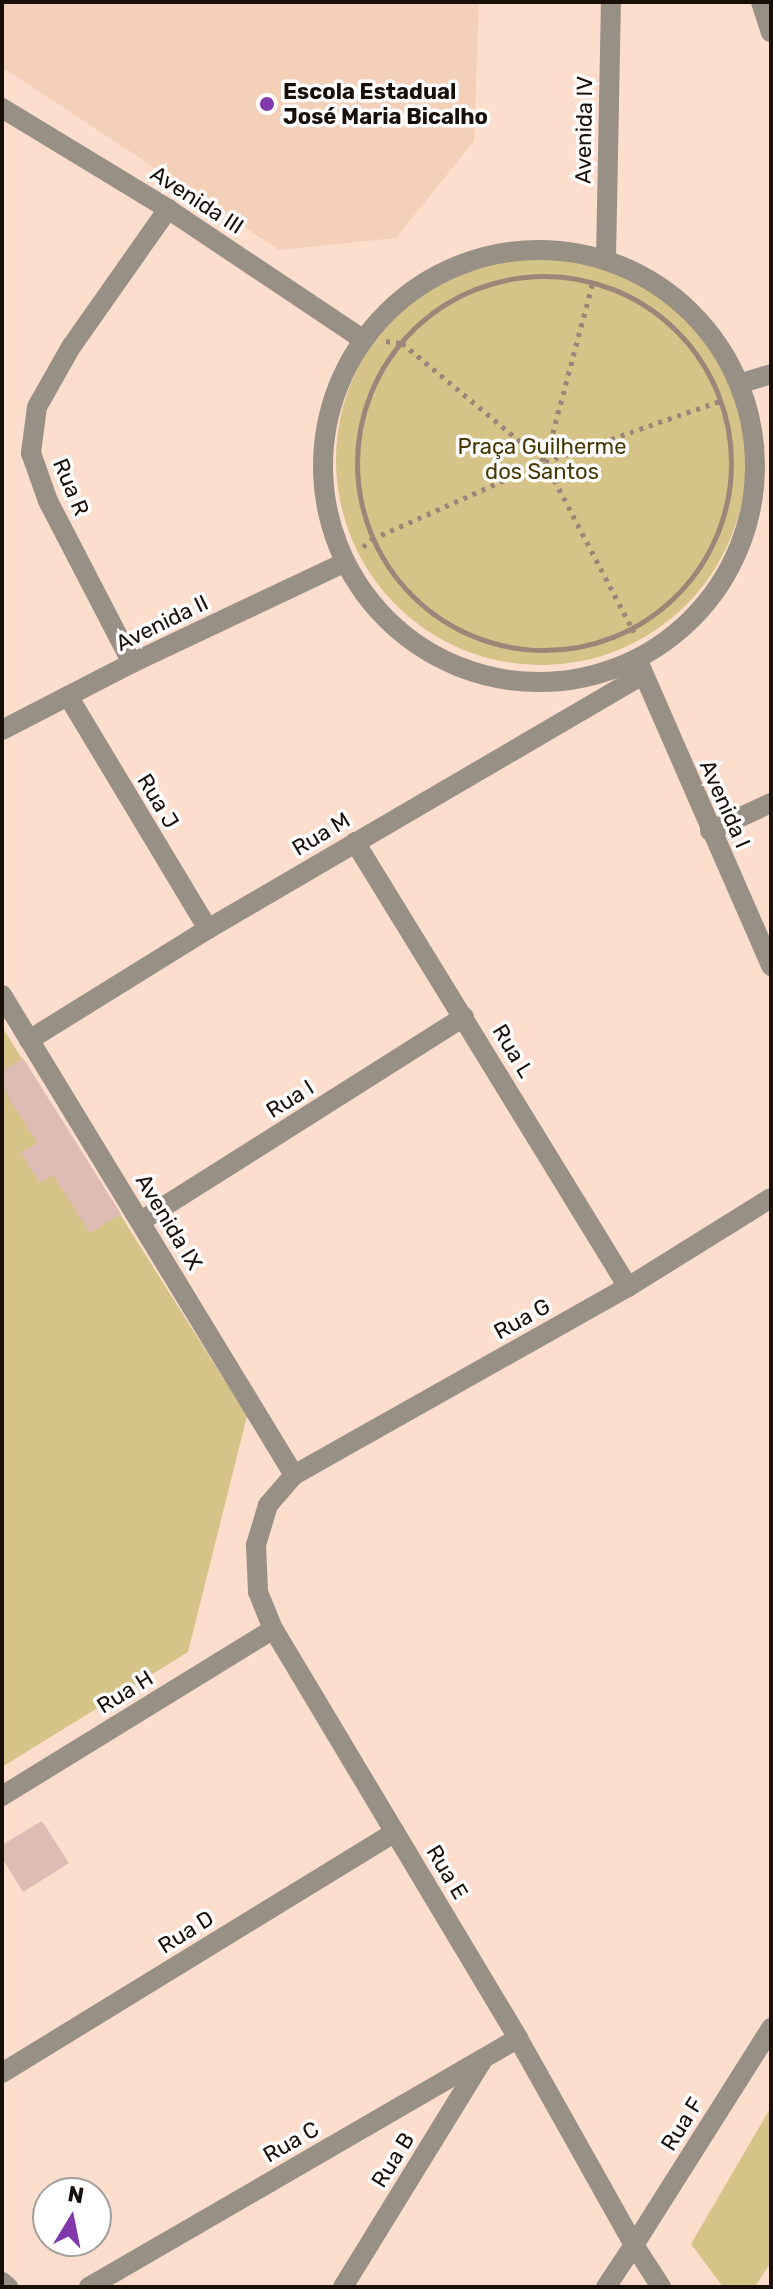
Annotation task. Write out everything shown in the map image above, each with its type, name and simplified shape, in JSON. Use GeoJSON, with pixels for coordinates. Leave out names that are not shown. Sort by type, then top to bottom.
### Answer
{"type":"FeatureCollection","features":[{"type":"Feature","properties":{"kind":"street","name":"Avenida IV"},"geometry":{"type":"LineString","coordinates":[[606,259],[611,2]]}},
{"type":"Feature","properties":{"kind":"street"},"geometry":{"type":"LineString","coordinates":[[761,2],[771,32]]}},
{"type":"Feature","properties":{"kind":"street","name":"Avenida III"},"geometry":{"type":"LineString","coordinates":[[2,108],[168,209],[362,339]]}},
{"type":"Feature","properties":{"kind":"street","name":"Rua R"},"geometry":{"type":"LineString","coordinates":[[132,663],[48,501],[31,453],[37,407],[71,347],[168,209]]}},
{"type":"Feature","properties":{"kind":"street"},"geometry":{"type":"LineString","coordinates":[[552,249],[606,259],[688,306],[742,383],[757,447],[753,511],[731,572],[691,623],[640,668],[572,681],[504,680],[439,659],[383,618],[344,563],[325,507],[322,448],[334,390],[362,339],[399,299],[458,265],[497,253],[552,249]]}},
{"type":"Feature","properties":{"kind":"street"},"geometry":{"type":"LineString","coordinates":[[742,383],[771,374]]}},
{"type":"Feature","properties":{"kind":"street","name":"Avenida II"},"geometry":{"type":"LineString","coordinates":[[2,730],[132,663],[344,563]]}},
{"type":"Feature","properties":{"kind":"street","name":"Avenida I"},"geometry":{"type":"LineString","coordinates":[[640,668],[771,966]]}},
{"type":"Feature","properties":{"kind":"street","name":"Rua M"},"geometry":{"type":"LineString","coordinates":[[29,1040],[640,668]]}},
{"type":"Feature","properties":{"kind":"street","name":"Rua J"},"geometry":{"type":"LineString","coordinates":[[68,696],[208,929]]}},
{"type":"Feature","properties":{"kind":"street"},"geometry":{"type":"LineString","coordinates":[[710,831],[771,803]]}},
{"type":"Feature","properties":{"kind":"street","name":"Rua L"},"geometry":{"type":"LineString","coordinates":[[355,842],[628,1287]]}},
{"type":"Feature","properties":{"kind":"street","name":"Avenida IX"},"geometry":{"type":"LineString","coordinates":[[2,995],[294,1475]]}},
{"type":"Feature","properties":{"kind":"street","name":"Rua I"},"geometry":{"type":"LineString","coordinates":[[141,1221],[464,1017]]}},
{"type":"Feature","properties":{"kind":"street","name":"Rua G"},"geometry":{"type":"LineString","coordinates":[[294,1475],[628,1287],[771,1198]]}},
{"type":"Feature","properties":{"kind":"street","name":"Rua E"},"geometry":{"type":"LineString","coordinates":[[294,1475],[268,1505],[256,1545],[258,1592],[273,1629],[518,2038],[634,2245],[661,2287]]}},
{"type":"Feature","properties":{"kind":"street","name":"Rua H"},"geometry":{"type":"LineString","coordinates":[[2,1796],[273,1629]]}},
{"type":"Feature","properties":{"kind":"street","name":"Rua D"},"geometry":{"type":"LineString","coordinates":[[2,2073],[395,1832]]}},
{"type":"Feature","properties":{"kind":"street","name":"Rua F"},"geometry":{"type":"LineString","coordinates":[[606,2287],[771,2028]]}},
{"type":"Feature","properties":{"kind":"street","name":"Rua C"},"geometry":{"type":"LineString","coordinates":[[89,2287],[518,2038]]}},
{"type":"Feature","properties":{"kind":"street","name":"Rua B"},"geometry":{"type":"LineString","coordinates":[[343,2287],[484,2057]]}},
{"type":"Feature","properties":{"kind":"street"},"geometry":{"type":"LineString","coordinates":[[2,2282],[8,2287]]}},
{"type":"Feature","properties":{"kind":"path"},"geometry":{"type":"LineString","coordinates":[[545,462],[592,281],[606,259]]}},
{"type":"Feature","properties":{"kind":"path"},"geometry":{"type":"LineString","coordinates":[[532,276],[592,281],[651,308],[697,352],[726,410],[734,473],[719,536],[685,590],[634,629],[573,649],[508,648],[452,627],[405,590],[372,539],[356,481],[360,421],[383,366],[402,343],[422,320],[473,289],[532,276]]}},
{"type":"Feature","properties":{"kind":"path"},"geometry":{"type":"LineString","coordinates":[[362,339],[402,343],[545,462],[634,629],[640,668]]}},
{"type":"Feature","properties":{"kind":"path"},"geometry":{"type":"LineString","coordinates":[[344,563],[372,539],[545,462],[721,401],[742,383]]}},
{"type":"Feature","properties":{"kind":"shaded area","name":"Escola Estadual José Maria Bicalho"},"geometry":{"type":"Polygon","coordinates":[[[4,2],[479,2],[474,141],[396,238],[279,250],[2,67],[4,2]]]}},
{"type":"Feature","properties":{"kind":"green space","name":"Praça Guilherme dos Santos"},"geometry":{"type":"Polygon","coordinates":[[[541,255],[581,259],[619,271],[655,290],[686,315],[711,346],[730,382],[742,420],[746,460],[742,500],[730,538],[711,574],[686,605],[655,630],[619,649],[581,661],[541,665],[501,661],[463,649],[427,630],[396,605],[371,574],[352,538],[340,500],[336,460],[340,420],[352,382],[371,346],[396,315],[427,290],[463,271],[501,259],[541,255]]]}},
{"type":"Feature","properties":{"kind":"green space"},"geometry":{"type":"Polygon","coordinates":[[[2,1027],[247,1416],[188,1652],[2,1767],[2,1027]]]}},
{"type":"Feature","properties":{"kind":"green space"},"geometry":{"type":"Polygon","coordinates":[[[771,2107],[771,2262],[755,2287],[723,2287],[691,2244],[771,2107]]]}},
{"type":"Feature","properties":{"kind":"building"},"geometry":{"type":"Polygon","coordinates":[[[23,1058],[121,1214],[90,1233],[53,1175],[40,1183],[21,1153],[37,1143],[2,1087],[2,1071],[23,1058]]]}},
{"type":"Feature","properties":{"kind":"building"},"geometry":{"type":"Polygon","coordinates":[[[42,1821],[69,1863],[23,1892],[2,1858],[2,1845],[42,1821]]]}},
{"type":"Feature","properties":{"kind":"place","name":"Escola Estadual José Maria Bicalho"},"geometry":{"type":"Point","coordinates":[267,104]}}]}
